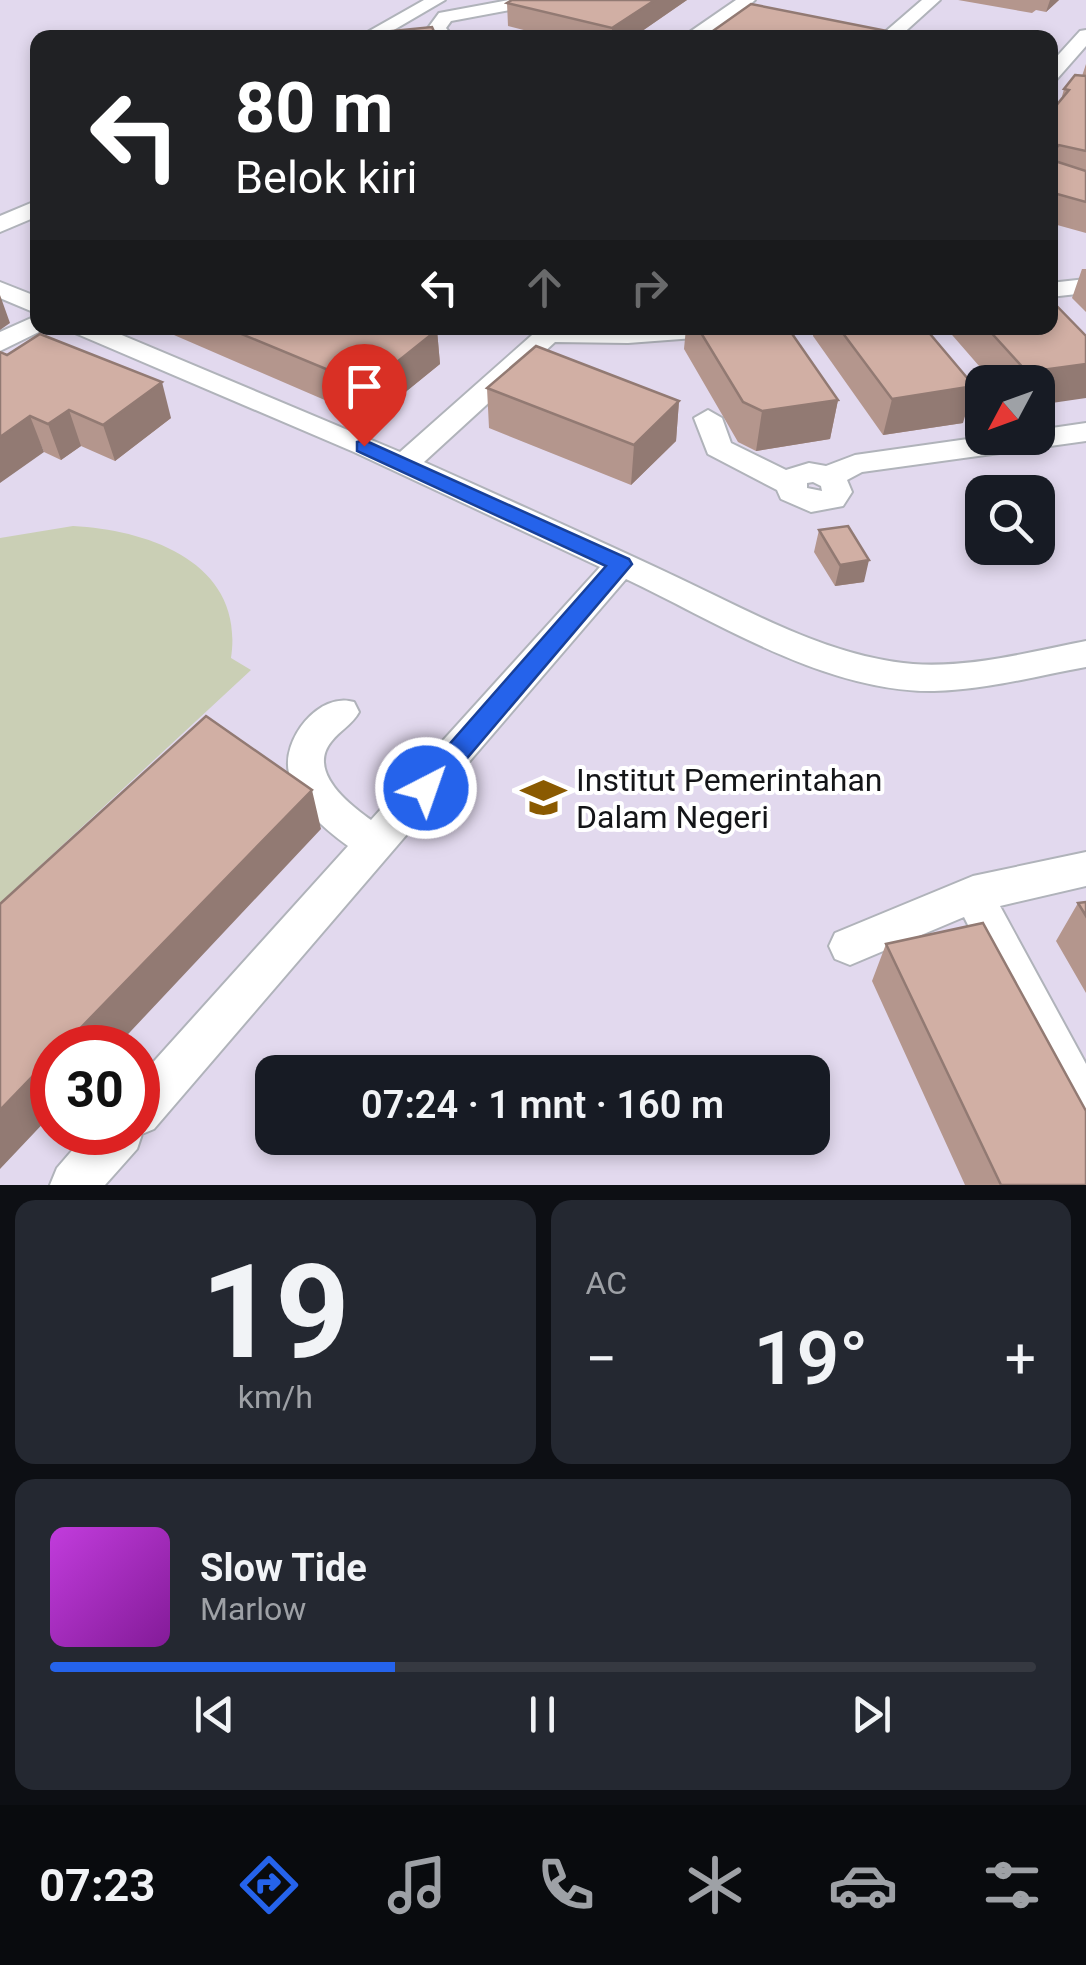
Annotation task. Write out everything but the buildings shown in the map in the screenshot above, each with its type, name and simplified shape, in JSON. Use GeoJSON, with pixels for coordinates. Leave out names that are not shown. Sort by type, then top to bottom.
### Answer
{"type":"FeatureCollection","features":[{"type":"Feature","properties":{"kind":"street"},"geometry":{"type":"LineString","coordinates":[[381,30],[437,0]]}},
{"type":"Feature","properties":{"kind":"street"},"geometry":{"type":"LineString","coordinates":[[441,30],[438,24],[455,12],[521,6],[537,0]]}},
{"type":"Feature","properties":{"kind":"street"},"geometry":{"type":"LineString","coordinates":[[896,30],[932,0]]}},
{"type":"Feature","properties":{"kind":"street"},"geometry":{"type":"LineString","coordinates":[[701,30],[739,3],[826,30]]}},
{"type":"Feature","properties":{"kind":"street"},"geometry":{"type":"LineString","coordinates":[[1058,66],[1086,35]]}},
{"type":"Feature","properties":{"kind":"street"},"geometry":{"type":"LineString","coordinates":[[0,225],[30,211]]}},
{"type":"Feature","properties":{"kind":"street"},"geometry":{"type":"LineString","coordinates":[[1058,289],[1086,286]]}},
{"type":"Feature","properties":{"kind":"street"},"geometry":{"type":"LineString","coordinates":[[2,292],[30,304]]}},
{"type":"Feature","properties":{"kind":"street"},"geometry":{"type":"LineString","coordinates":[[0,343],[30,326]]}},
{"type":"Feature","properties":{"kind":"street"},"geometry":{"type":"LineString","coordinates":[[113,335],[837,661],[878,672],[954,676],[1086,654]]}},
{"type":"Feature","properties":{"kind":"street"},"geometry":{"type":"LineString","coordinates":[[403,465],[548,335]]}},
{"type":"Feature","properties":{"kind":"street"},"geometry":{"type":"LineString","coordinates":[[190,356],[346,422],[360,432],[364,446]]}},
{"type":"Feature","properties":{"kind":"street"},"geometry":{"type":"LineString","coordinates":[[708,418],[718,448],[790,484],[793,478],[809,472],[829,477],[855,464],[1086,432]]}},
{"type":"Feature","properties":{"kind":"street"},"geometry":{"type":"LineString","coordinates":[[160,1088],[621,564]]}},
{"type":"Feature","properties":{"kind":"street"},"geometry":{"type":"LineString","coordinates":[[341,712],[314,736],[309,776],[319,798],[339,822],[377,845]]}},
{"type":"Feature","properties":{"kind":"street"},"geometry":{"type":"LineString","coordinates":[[850,946],[973,894],[1086,870]]}},
{"type":"Feature","properties":{"kind":"street"},"geometry":{"type":"LineString","coordinates":[[973,894],[1086,1111]]}},
{"type":"Feature","properties":{"kind":"street"},"geometry":{"type":"LineString","coordinates":[[74,1185],[100,1155]]}},
{"type":"Feature","properties":{"kind":"shaded area","name":"Institut Pemerintahan Dalam Negeri"},"geometry":{"type":"Polygon","coordinates":[[[0,0],[1086,0],[1086,1185],[0,1185],[0,0]]]}},
{"type":"Feature","properties":{"kind":"green space"},"geometry":{"type":"Polygon","coordinates":[[[73,526],[133,535],[186,558],[208,576],[223,598],[231,626],[231,658],[251,670],[0,903],[0,538],[73,526]]]}},
{"type":"Feature","properties":{"kind":"place","name":"Institut Pemerintahan Dalam Negeri"},"geometry":{"type":"Point","coordinates":[543,798]}},
{"type":"Feature","properties":{"kind":"route"},"geometry":{"type":"LineString","coordinates":[[364,446],[621,564],[426,788]]}}]}
